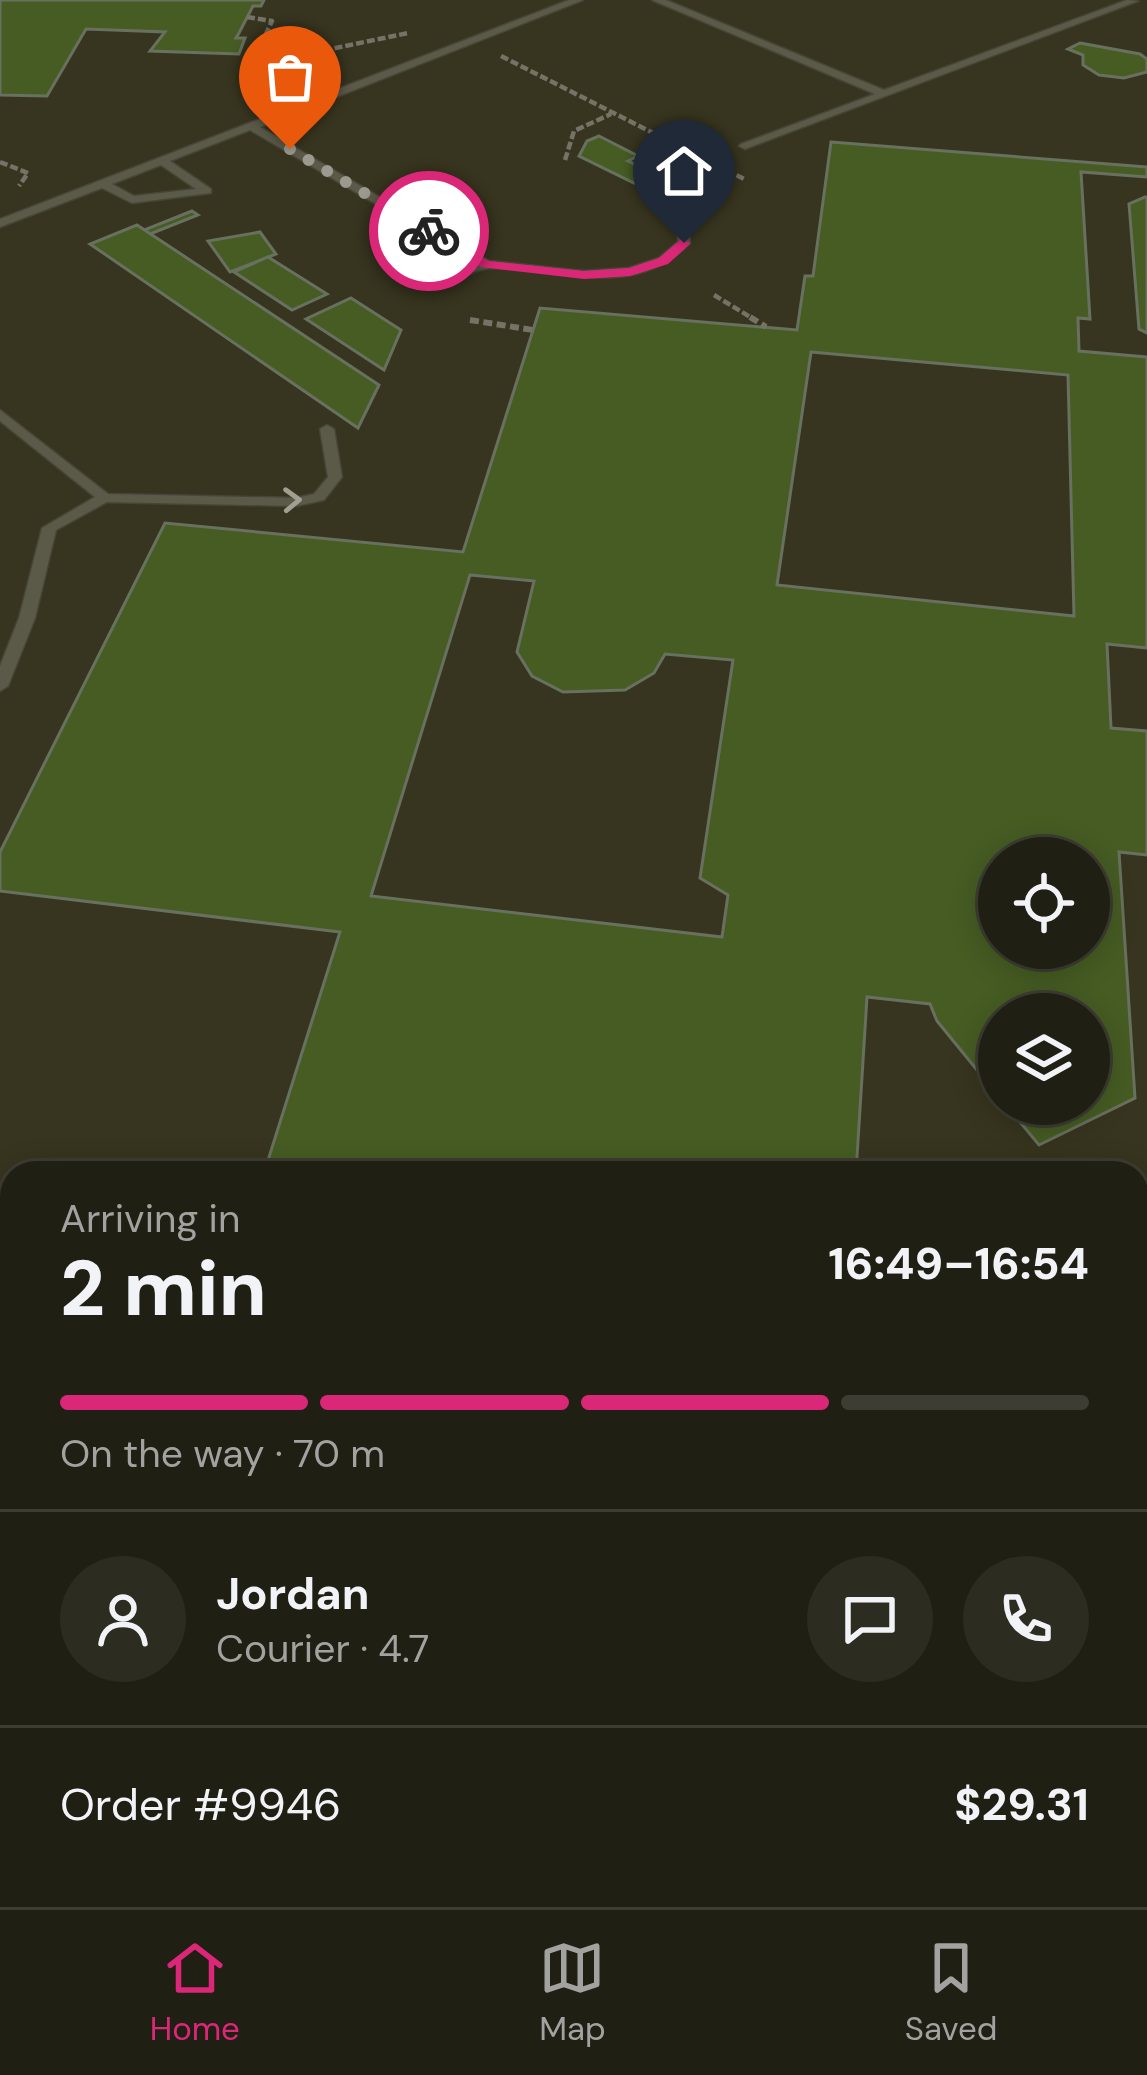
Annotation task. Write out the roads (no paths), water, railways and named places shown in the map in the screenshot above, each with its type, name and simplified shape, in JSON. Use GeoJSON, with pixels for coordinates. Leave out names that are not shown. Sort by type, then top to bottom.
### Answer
{"type":"FeatureCollection","features":[{"type":"Feature","properties":{"kind":"lane"},"geometry":{"type":"LineString","coordinates":[[0,223],[578,0]]}},
{"type":"Feature","properties":{"kind":"lane"},"geometry":{"type":"LineString","coordinates":[[657,0],[884,94]]}},
{"type":"Feature","properties":{"kind":"lane"},"geometry":{"type":"LineString","coordinates":[[745,146],[1131,1],[1147,7]]}},
{"type":"Feature","properties":{"kind":"lane"},"geometry":{"type":"LineString","coordinates":[[251,126],[486,264],[584,275],[630,272],[663,261],[684,243],[683,221]]}},
{"type":"Feature","properties":{"kind":"lane"},"geometry":{"type":"LineString","coordinates":[[102,183],[132,200],[207,190],[161,160]]}},
{"type":"Feature","properties":{"kind":"lane"},"geometry":{"type":"LineString","coordinates":[[443,281],[486,264]]}},
{"type":"Feature","properties":{"kind":"lane"},"geometry":{"type":"LineString","coordinates":[[0,414],[104,498]]}},
{"type":"Feature","properties":{"kind":"lane"},"geometry":{"type":"LineString","coordinates":[[0,686],[27,618],[50,528],[104,498],[188,496],[296,502],[319,497],[335,478],[327,429]]}}]}
